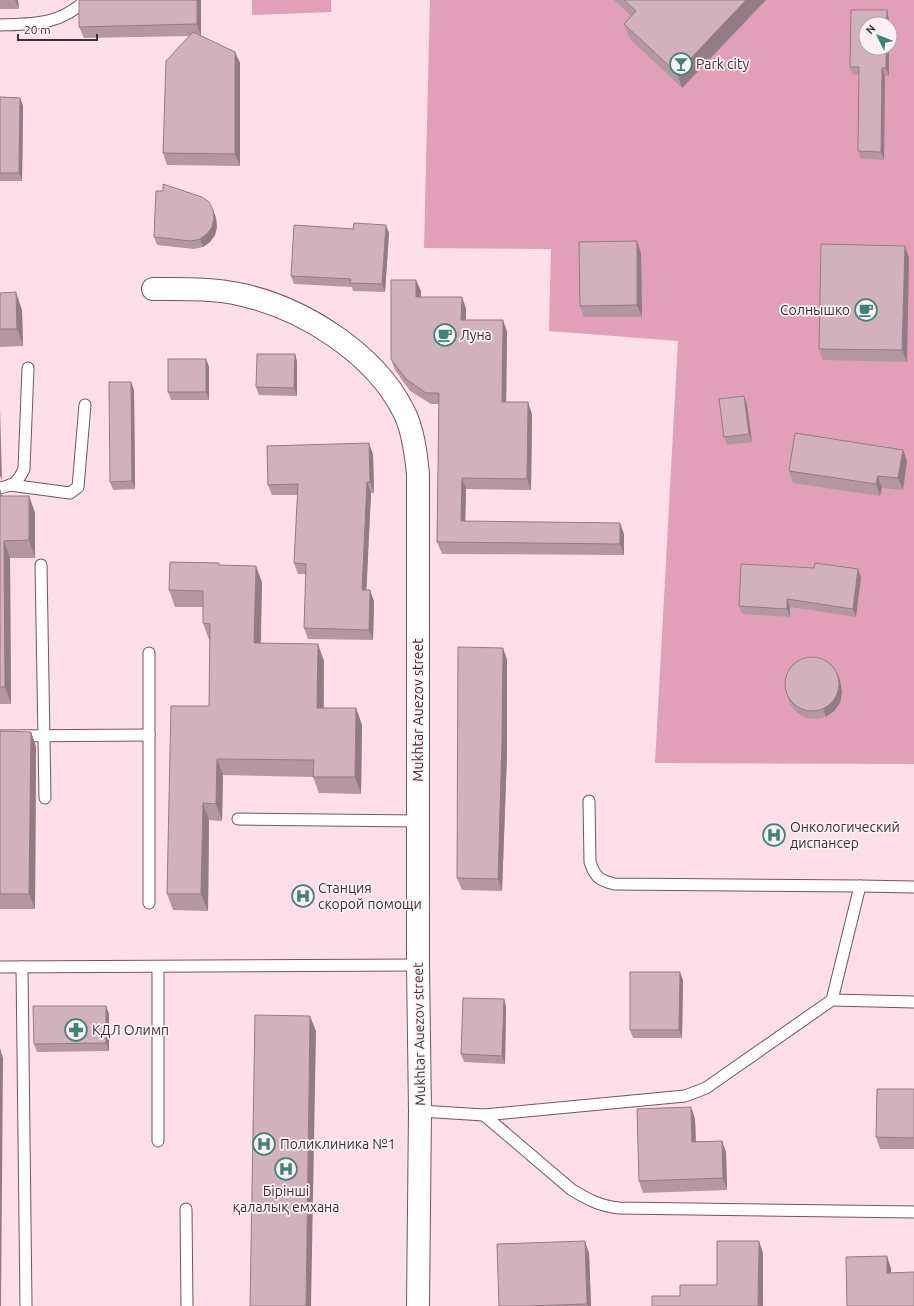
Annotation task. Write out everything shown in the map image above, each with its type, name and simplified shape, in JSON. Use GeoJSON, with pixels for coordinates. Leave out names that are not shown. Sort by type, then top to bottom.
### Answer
{"type":"FeatureCollection","features":[{"type":"Feature","properties":{"kind":"street","name":"Mukhtar Auezov street"},"geometry":{"type":"LineString","coordinates":[[152,289],[224,291],[243,295],[287,310],[328,332],[363,358],[388,385],[404,411],[416,450],[418,474],[418,965],[420,1111],[418,1306]]}},
{"type":"Feature","properties":{"kind":"lane"},"geometry":{"type":"LineString","coordinates":[[0,25],[37,24],[56,20],[86,0]]}},
{"type":"Feature","properties":{"kind":"lane"},"geometry":{"type":"LineString","coordinates":[[5,486],[19,479],[24,469],[28,368]]}},
{"type":"Feature","properties":{"kind":"lane"},"geometry":{"type":"LineString","coordinates":[[5,486],[70,493],[78,487],[85,405]]}},
{"type":"Feature","properties":{"kind":"lane"},"geometry":{"type":"LineString","coordinates":[[40,565],[45,798]]}},
{"type":"Feature","properties":{"kind":"lane"},"geometry":{"type":"LineString","coordinates":[[149,653],[149,904]]}},
{"type":"Feature","properties":{"kind":"lane"},"geometry":{"type":"LineString","coordinates":[[0,736],[149,735]]}},
{"type":"Feature","properties":{"kind":"lane"},"geometry":{"type":"LineString","coordinates":[[589,801],[590,862],[597,878],[605,882],[614,884],[914,887]]}},
{"type":"Feature","properties":{"kind":"lane"},"geometry":{"type":"LineString","coordinates":[[238,819],[418,822]]}},
{"type":"Feature","properties":{"kind":"lane"},"geometry":{"type":"LineString","coordinates":[[832,1000],[860,886]]}},
{"type":"Feature","properties":{"kind":"lane"},"geometry":{"type":"LineString","coordinates":[[0,967],[418,965]]}},
{"type":"Feature","properties":{"kind":"lane"},"geometry":{"type":"LineString","coordinates":[[158,966],[158,1141]]}},
{"type":"Feature","properties":{"kind":"lane"},"geometry":{"type":"LineString","coordinates":[[22,967],[26,1306]]}},
{"type":"Feature","properties":{"kind":"lane"},"geometry":{"type":"LineString","coordinates":[[420,1111],[484,1115],[685,1096],[706,1088],[832,1000],[914,1002]]}},
{"type":"Feature","properties":{"kind":"lane"},"geometry":{"type":"LineString","coordinates":[[484,1115],[572,1190],[588,1200],[605,1207],[914,1212]]}},
{"type":"Feature","properties":{"kind":"lane"},"geometry":{"type":"LineString","coordinates":[[186,1209],[187,1306]]}},
{"type":"Feature","properties":{"kind":"shaded area"},"geometry":{"type":"Polygon","coordinates":[[[252,0],[331,0],[331,12],[252,15],[252,0]]]}},
{"type":"Feature","properties":{"kind":"shaded area"},"geometry":{"type":"Polygon","coordinates":[[[430,0],[914,0],[914,764],[655,763],[678,341],[549,331],[551,249],[424,248],[430,0]]]}},
{"type":"Feature","properties":{"kind":"building"},"geometry":{"type":"Polygon","coordinates":[[[79,0],[197,0],[197,24],[79,27],[79,0]]]}},
{"type":"Feature","properties":{"kind":"building","name":"Park city"},"geometry":{"type":"Polygon","coordinates":[[[624,0],[746,0],[677,73],[624,24],[636,11],[624,0]]]}},
{"type":"Feature","properties":{"kind":"building"},"geometry":{"type":"Polygon","coordinates":[[[851,10],[887,10],[887,16],[858,16],[858,56],[886,56],[886,68],[882,68],[881,152],[858,151],[859,67],[850,67],[851,10]]]}},
{"type":"Feature","properties":{"kind":"building"},"geometry":{"type":"Polygon","coordinates":[[[193,32],[235,52],[235,154],[163,153],[166,61],[193,32]]]}},
{"type":"Feature","properties":{"kind":"building"},"geometry":{"type":"Polygon","coordinates":[[[0,97],[20,98],[19,173],[0,173],[0,97]]]}},
{"type":"Feature","properties":{"kind":"building"},"geometry":{"type":"Polygon","coordinates":[[[163,184],[202,197],[209,202],[213,210],[214,219],[212,227],[207,234],[200,239],[191,241],[154,237],[156,191],[163,191],[163,184]]]}},
{"type":"Feature","properties":{"kind":"building"},"geometry":{"type":"Polygon","coordinates":[[[354,223],[386,225],[382,284],[350,283],[351,279],[291,276],[294,225],[353,229],[354,223]]]}},
{"type":"Feature","properties":{"kind":"building"},"geometry":{"type":"Polygon","coordinates":[[[637,241],[637,305],[580,306],[579,242],[637,241]]]}},
{"type":"Feature","properties":{"kind":"building"},"geometry":{"type":"Polygon","coordinates":[[[821,244],[905,246],[902,350],[819,349],[821,244]]]}},
{"type":"Feature","properties":{"kind":"building"},"geometry":{"type":"Polygon","coordinates":[[[391,280],[416,280],[416,297],[462,297],[461,320],[503,320],[502,402],[528,402],[527,479],[462,478],[461,521],[620,523],[620,544],[437,542],[439,393],[426,393],[406,379],[391,359],[391,280]]]}},
{"type":"Feature","properties":{"kind":"building"},"geometry":{"type":"Polygon","coordinates":[[[16,292],[17,329],[0,329],[0,293],[16,292]]]}},
{"type":"Feature","properties":{"kind":"building"},"geometry":{"type":"Polygon","coordinates":[[[257,354],[295,354],[294,388],[256,387],[257,354]]]}},
{"type":"Feature","properties":{"kind":"building"},"geometry":{"type":"Polygon","coordinates":[[[168,359],[206,359],[206,392],[168,392],[168,359]]]}},
{"type":"Feature","properties":{"kind":"building"},"geometry":{"type":"Polygon","coordinates":[[[109,382],[131,382],[132,481],[110,482],[109,382]]]}},
{"type":"Feature","properties":{"kind":"building"},"geometry":{"type":"Polygon","coordinates":[[[744,396],[749,434],[724,437],[719,399],[744,396]]]}},
{"type":"Feature","properties":{"kind":"building"},"geometry":{"type":"Polygon","coordinates":[[[795,433],[903,450],[898,478],[878,476],[876,484],[789,471],[795,433]]]}},
{"type":"Feature","properties":{"kind":"building"},"geometry":{"type":"Polygon","coordinates":[[[369,443],[370,482],[367,482],[362,590],[370,590],[369,630],[304,628],[306,564],[294,563],[298,484],[268,485],[267,446],[369,443]]]}},
{"type":"Feature","properties":{"kind":"building"},"geometry":{"type":"Polygon","coordinates":[[[0,496],[29,496],[29,540],[4,541],[5,687],[0,687],[0,496]]]}},
{"type":"Feature","properties":{"kind":"building"},"geometry":{"type":"Polygon","coordinates":[[[170,562],[219,563],[219,565],[256,566],[254,643],[318,644],[317,708],[356,708],[355,777],[313,777],[314,760],[217,759],[216,804],[203,803],[201,894],[167,894],[171,706],[209,706],[210,624],[203,623],[203,591],[169,590],[170,562]]]}},
{"type":"Feature","properties":{"kind":"building"},"geometry":{"type":"Polygon","coordinates":[[[815,563],[858,569],[853,609],[787,599],[787,609],[739,606],[741,564],[814,568],[815,563]]]}},
{"type":"Feature","properties":{"kind":"building"},"geometry":{"type":"Polygon","coordinates":[[[458,647],[503,648],[498,879],[457,878],[458,647]]]}},
{"type":"Feature","properties":{"kind":"building"},"geometry":{"type":"Polygon","coordinates":[[[807,657],[817,657],[827,661],[835,669],[839,679],[839,689],[835,699],[827,707],[817,711],[807,711],[797,707],[789,699],[785,689],[785,679],[789,669],[797,661],[807,657]]]}},
{"type":"Feature","properties":{"kind":"building"},"geometry":{"type":"Polygon","coordinates":[[[0,731],[31,732],[29,894],[0,894],[0,731]]]}},
{"type":"Feature","properties":{"kind":"building"},"geometry":{"type":"Polygon","coordinates":[[[630,972],[680,972],[679,1030],[630,1030],[630,972]]]}},
{"type":"Feature","properties":{"kind":"building"},"geometry":{"type":"Polygon","coordinates":[[[463,998],[504,999],[502,1056],[461,1054],[463,998]]]}},
{"type":"Feature","properties":{"kind":"building"},"geometry":{"type":"Polygon","coordinates":[[[33,1006],[106,1006],[106,1043],[34,1044],[33,1006]]]}},
{"type":"Feature","properties":{"kind":"building","name":"Бірінші қалалық емхана"},"geometry":{"type":"Polygon","coordinates":[[[255,1015],[310,1016],[306,1306],[250,1306],[255,1015]]]}},
{"type":"Feature","properties":{"kind":"building"},"geometry":{"type":"Polygon","coordinates":[[[877,1089],[914,1089],[914,1138],[876,1137],[877,1089]]]}},
{"type":"Feature","properties":{"kind":"building"},"geometry":{"type":"Polygon","coordinates":[[[691,1107],[692,1142],[722,1141],[723,1178],[639,1181],[637,1109],[691,1107]]]}},
{"type":"Feature","properties":{"kind":"building"},"geometry":{"type":"Polygon","coordinates":[[[585,1241],[587,1304],[499,1306],[497,1244],[585,1241]]]}},
{"type":"Feature","properties":{"kind":"building"},"geometry":{"type":"Polygon","coordinates":[[[717,1241],[759,1241],[758,1306],[652,1306],[652,1296],[680,1296],[680,1285],[717,1285],[717,1241]]]}},
{"type":"Feature","properties":{"kind":"building"},"geometry":{"type":"Polygon","coordinates":[[[887,1256],[887,1273],[914,1272],[914,1306],[847,1306],[846,1257],[887,1256]]]}},
{"type":"Feature","properties":{"kind":"place","name":"Park city"},"geometry":{"type":"Point","coordinates":[681,64]}},
{"type":"Feature","properties":{"kind":"place","name":"Солнышко"},"geometry":{"type":"Point","coordinates":[866,310]}},
{"type":"Feature","properties":{"kind":"place","name":"Луна"},"geometry":{"type":"Point","coordinates":[445,335]}},
{"type":"Feature","properties":{"kind":"place","name":"Онкологический диспансер"},"geometry":{"type":"Point","coordinates":[774,835]}},
{"type":"Feature","properties":{"kind":"place","name":"Станция скорой помощи"},"geometry":{"type":"Point","coordinates":[303,896]}},
{"type":"Feature","properties":{"kind":"place","name":"КДЛ Олимп"},"geometry":{"type":"Point","coordinates":[76,1030]}},
{"type":"Feature","properties":{"kind":"place","name":"Поликлиника №1"},"geometry":{"type":"Point","coordinates":[264,1144]}},
{"type":"Feature","properties":{"kind":"place","name":"Бірінші қалалық емхана"},"geometry":{"type":"Point","coordinates":[286,1169]}}]}
